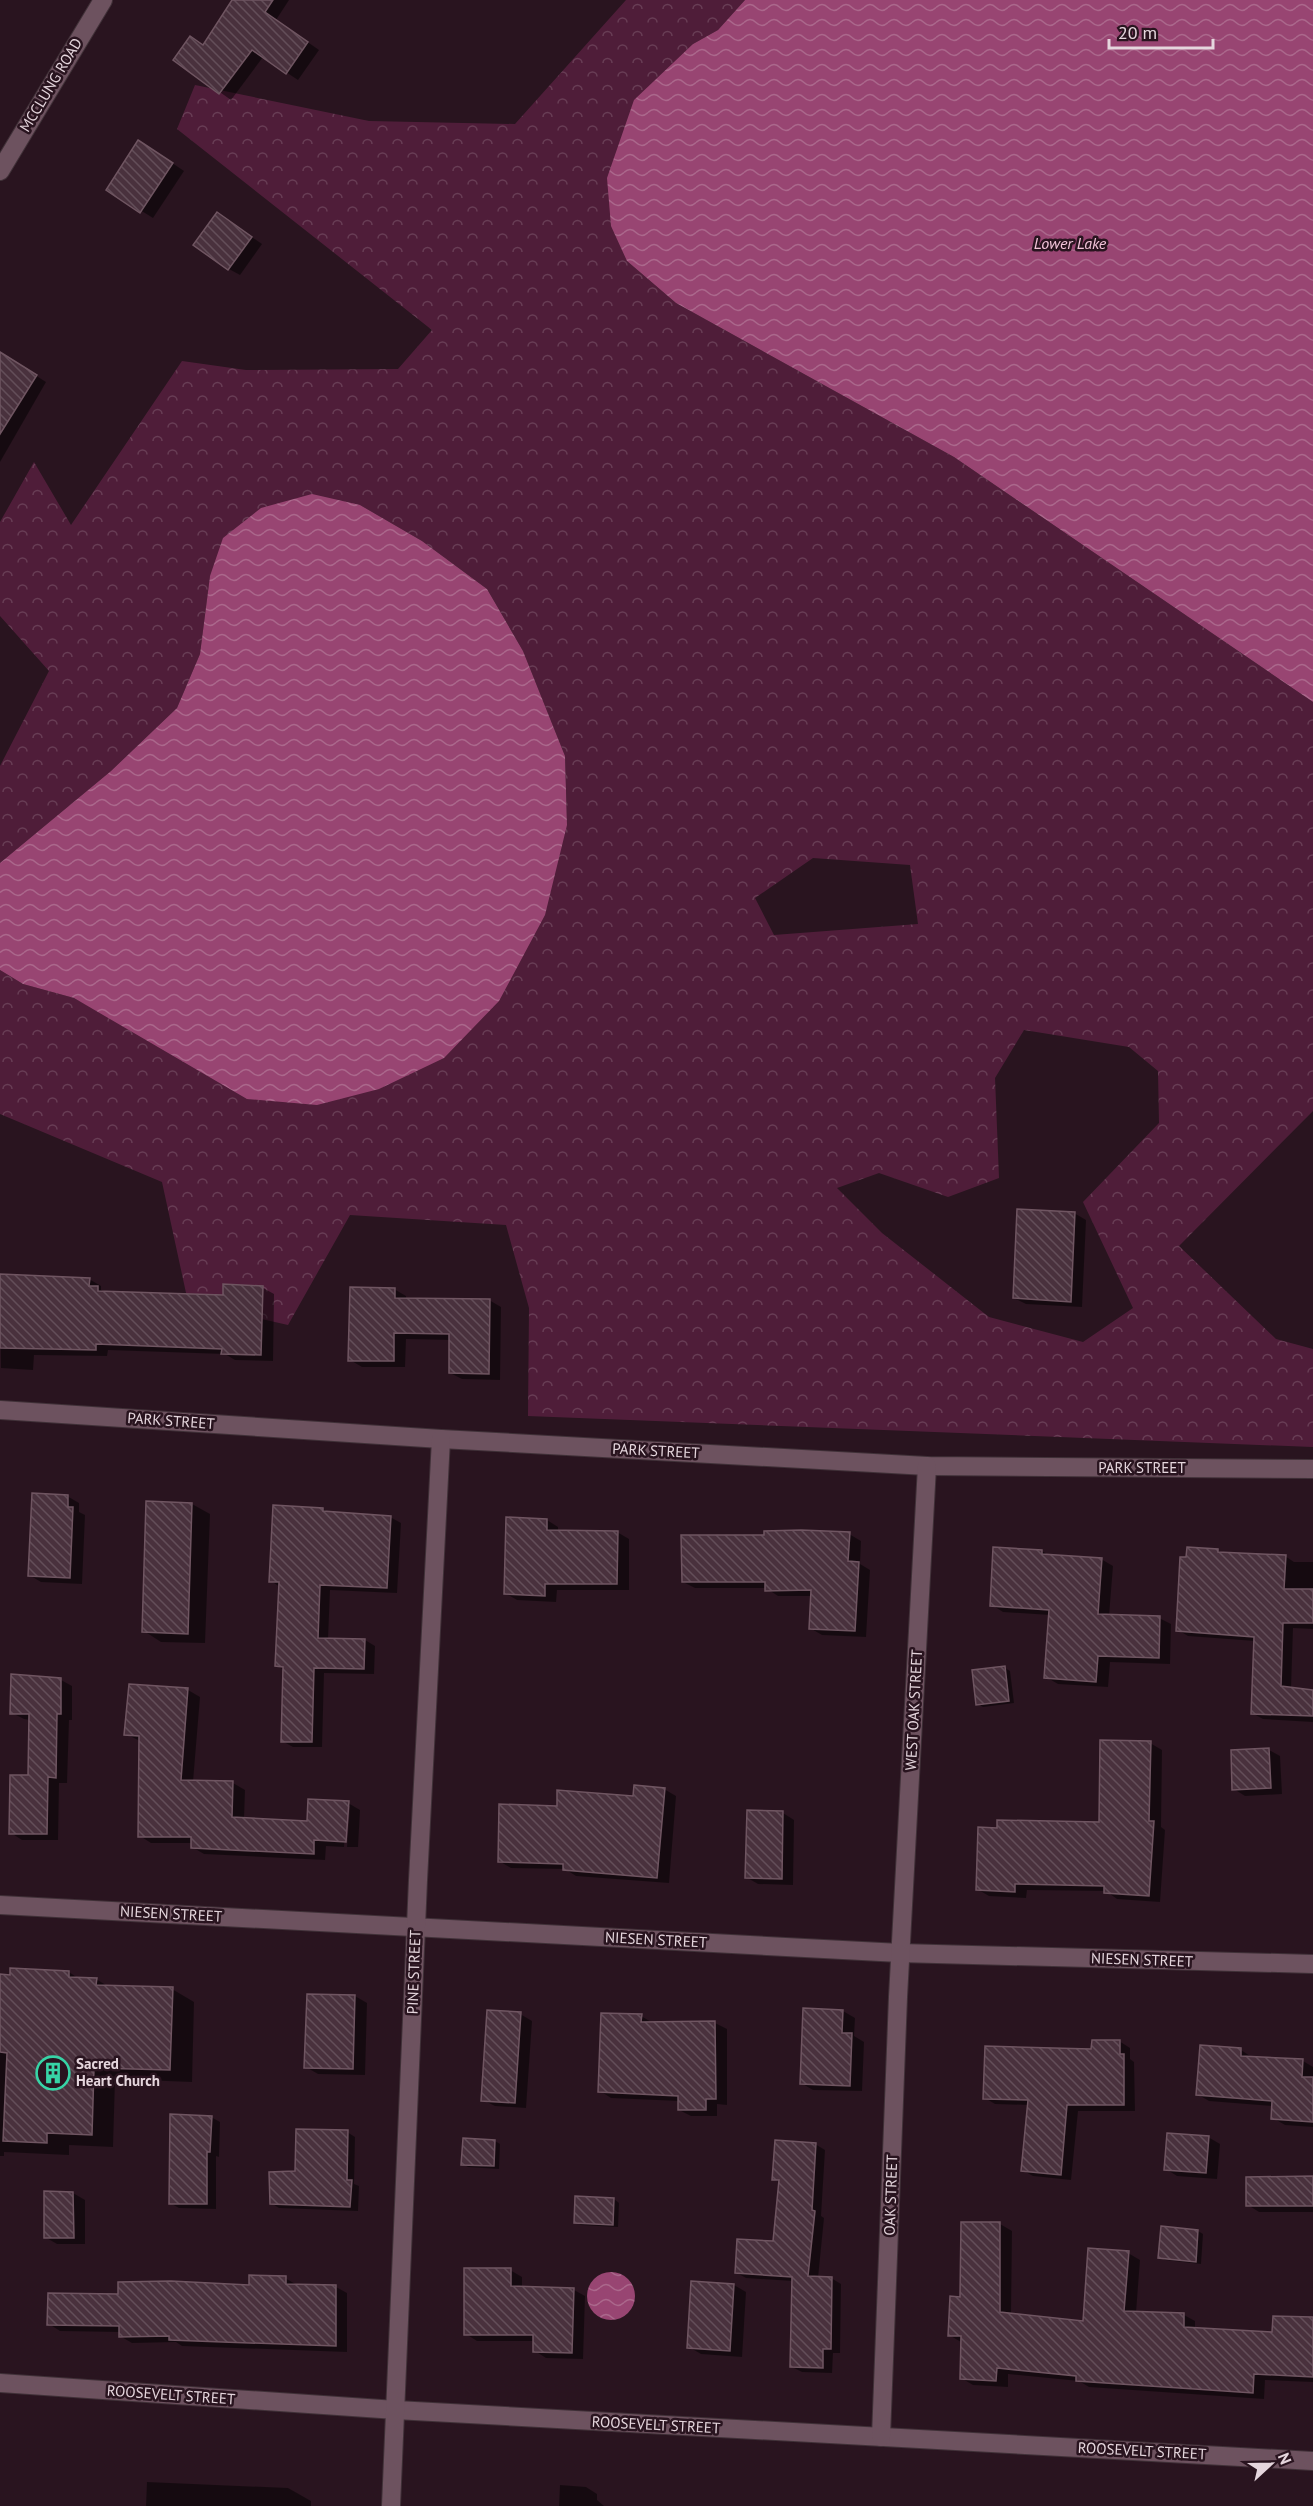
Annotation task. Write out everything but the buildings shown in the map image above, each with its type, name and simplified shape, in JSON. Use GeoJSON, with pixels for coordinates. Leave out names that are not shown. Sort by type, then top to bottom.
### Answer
{"type":"FeatureCollection","features":[{"type":"Feature","properties":{"kind":"street","name":"MCCLUNG ROAD"},"geometry":{"type":"LineString","coordinates":[[0,171],[103,0]]}},
{"type":"Feature","properties":{"kind":"street","name":"PARK STREET"},"geometry":{"type":"LineString","coordinates":[[0,1410],[441,1439],[927,1466],[1313,1469]]}},
{"type":"Feature","properties":{"kind":"street","name":"PINE STREET"},"geometry":{"type":"LineString","coordinates":[[391,2506],[416,1928],[441,1439]]}},
{"type":"Feature","properties":{"kind":"street","name":"WEST OAK STREET"},"geometry":{"type":"LineString","coordinates":[[900,1953],[927,1466]]}},
{"type":"Feature","properties":{"kind":"street","name":"NIESEN STREET"},"geometry":{"type":"LineString","coordinates":[[0,1905],[900,1953],[1313,1964]]}},
{"type":"Feature","properties":{"kind":"street","name":"OAK STREET"},"geometry":{"type":"LineString","coordinates":[[881,2437],[900,1953]]}},
{"type":"Feature","properties":{"kind":"street","name":"ROOSEVELT STREET"},"geometry":{"type":"LineString","coordinates":[[0,2383],[396,2410],[1313,2461]]}},
{"type":"Feature","properties":{"kind":"green space"},"geometry":{"type":"Polygon","coordinates":[[[626,0],[745,0],[718,30],[693,44],[627,261],[676,303],[954,457],[1313,702],[1313,1111],[1179,1246],[1276,1339],[1313,1349],[1313,1447],[528,1416],[529,1308],[506,1225],[350,1215],[288,1325],[188,1302],[162,1182],[0,1114],[0,970],[23,984],[74,998],[138,1033],[567,825],[565,756],[523,651],[487,589],[422,541],[360,505],[210,576],[200,654],[177,708],[111,771],[0,863],[0,766],[49,671],[0,616],[0,522],[34,462],[71,525],[182,361],[246,370],[398,369],[432,330],[177,129],[195,85],[369,121],[515,124],[626,0]],[[813,858],[755,898],[774,935],[918,924],[910,865],[813,858]],[[1024,1030],[995,1078],[999,1178],[948,1197],[879,1173],[837,1188],[882,1233],[989,1317],[1083,1342],[1133,1308],[1083,1202],[1159,1123],[1158,1071],[1129,1047],[1024,1030]]]}},
{"type":"Feature","properties":{"kind":"water","name":"Lower Lake"},"geometry":{"type":"Polygon","coordinates":[[[745,0],[1313,0],[1313,702],[954,457],[676,303],[627,261],[611,226],[607,178],[634,100],[693,44],[718,30],[745,0]]]}},
{"type":"Feature","properties":{"kind":"water"},"geometry":{"type":"Polygon","coordinates":[[[312,494],[360,505],[422,541],[487,589],[523,651],[565,756],[567,825],[545,915],[499,1001],[444,1058],[379,1089],[317,1105],[247,1099],[74,998],[23,984],[0,970],[0,863],[111,771],[177,708],[200,654],[210,576],[223,538],[261,508],[312,494]]]}},
{"type":"Feature","properties":{"kind":"water"},"geometry":{"type":"Polygon","coordinates":[[[606,2272],[616,2272],[628,2279],[635,2291],[635,2301],[628,2313],[616,2320],[606,2320],[591,2309],[587,2301],[587,2291],[598,2276],[606,2272]]]}},
{"type":"Feature","properties":{"kind":"place","name":"Sacred Heart Church"},"geometry":{"type":"Point","coordinates":[53,2073]}}]}
